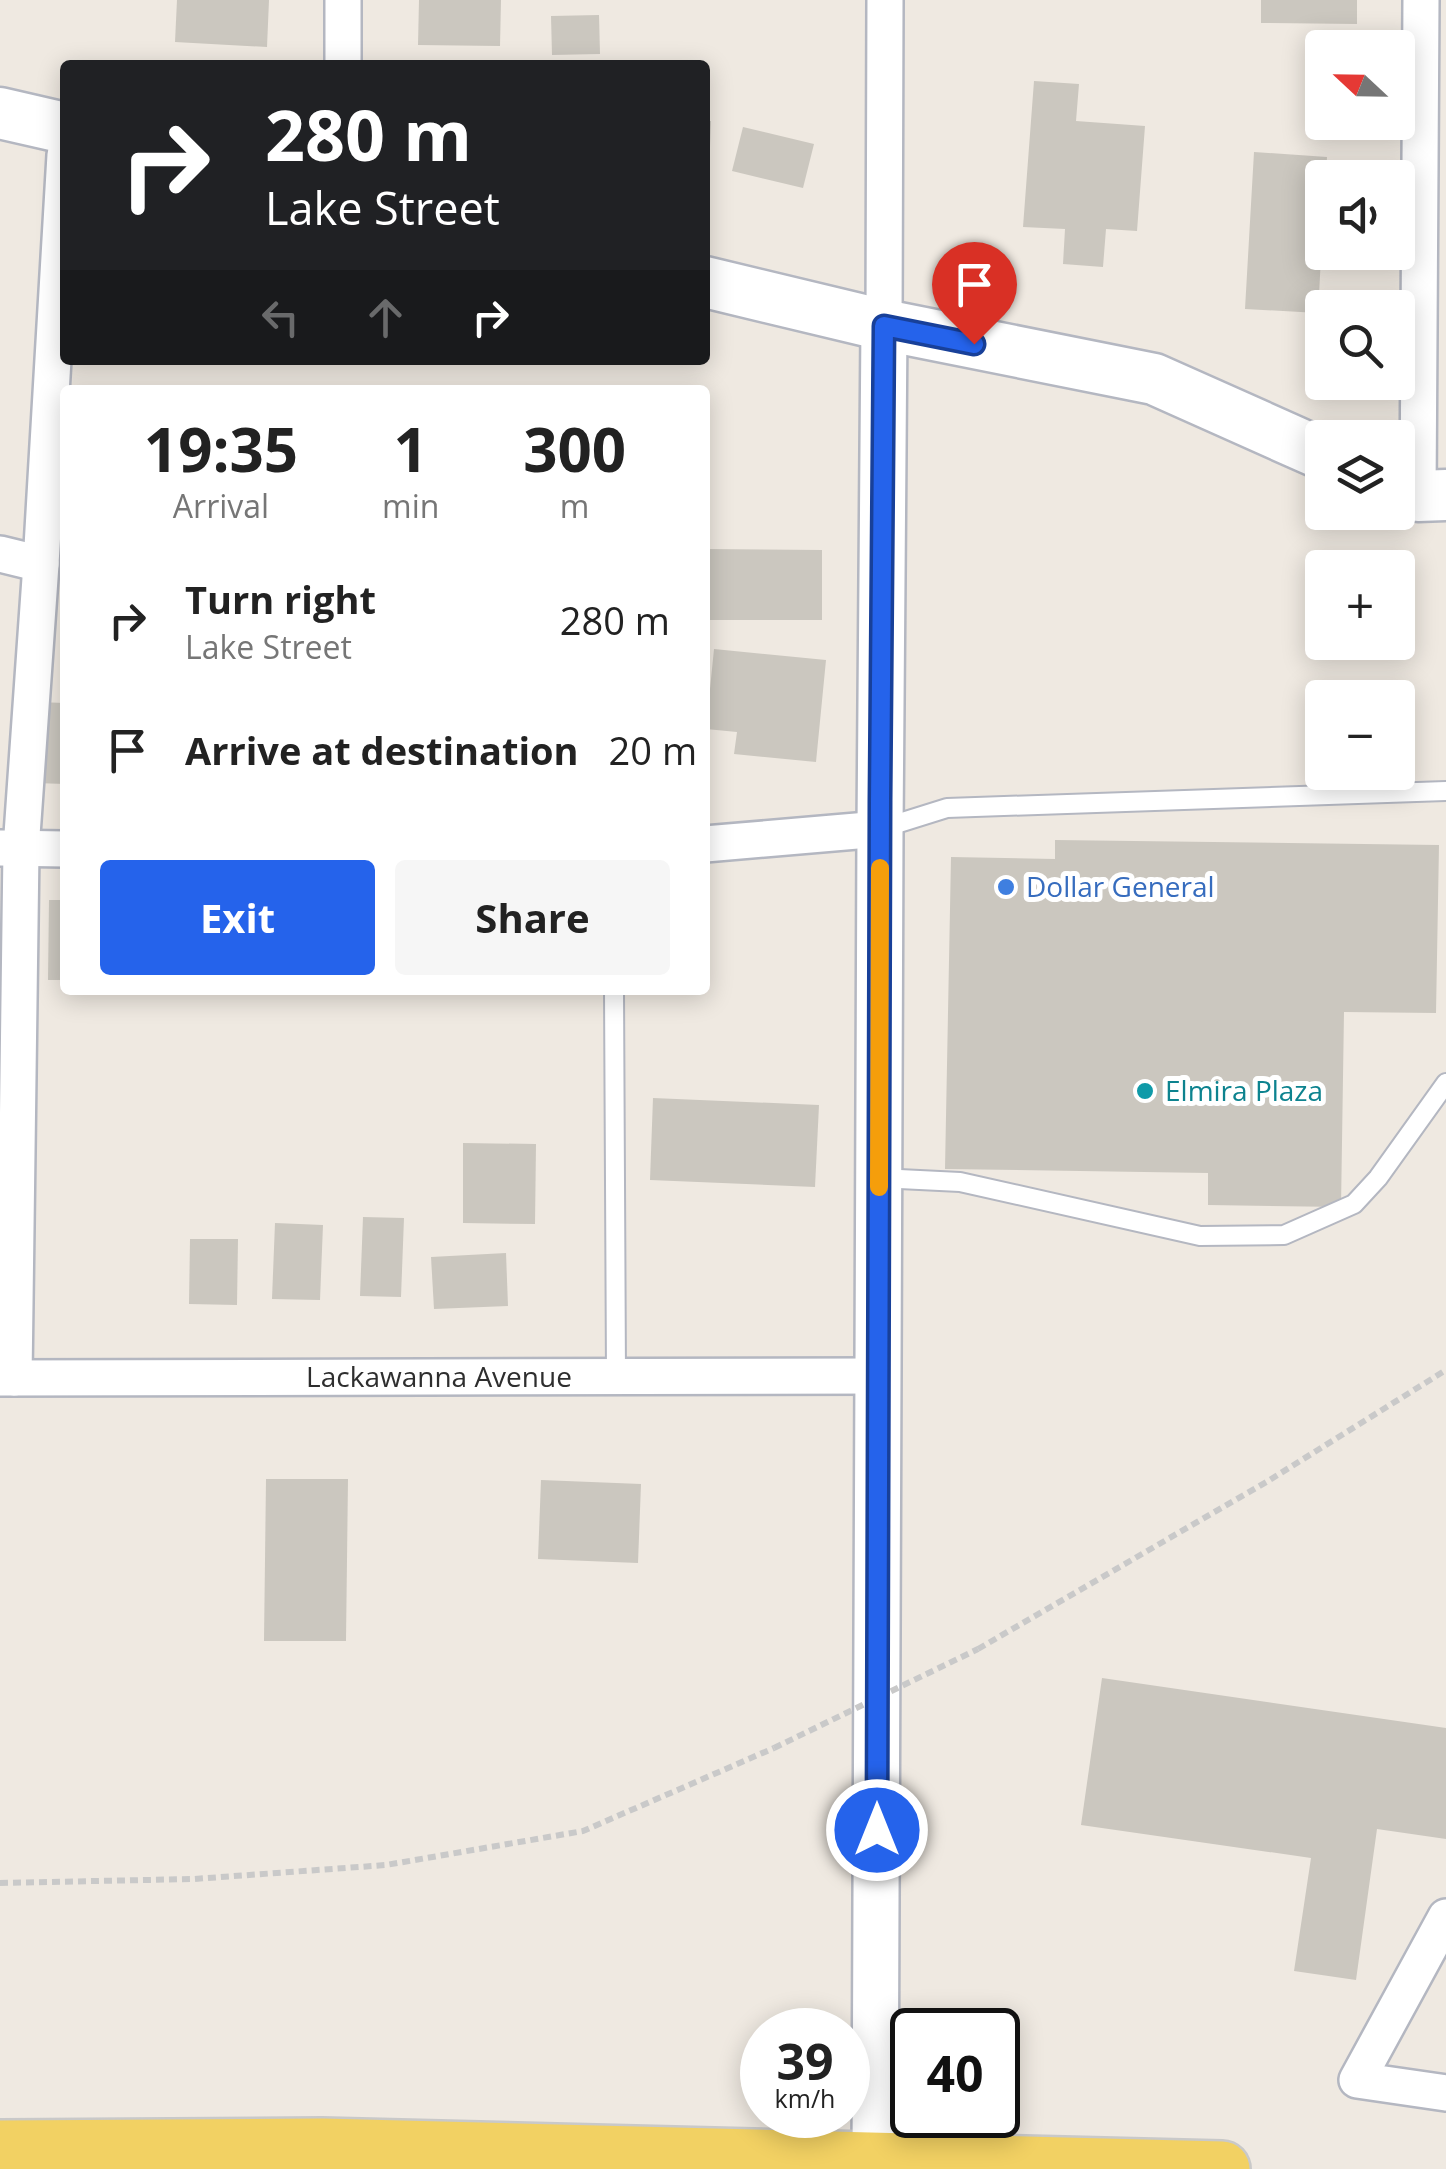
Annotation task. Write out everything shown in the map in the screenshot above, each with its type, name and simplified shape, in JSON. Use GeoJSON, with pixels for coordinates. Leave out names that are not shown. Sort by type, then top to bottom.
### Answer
{"type":"FeatureCollection","features":[{"type":"Feature","properties":{"kind":"main road"},"geometry":{"type":"LineString","coordinates":[[0,113],[60,127]]}},
{"type":"Feature","properties":{"kind":"main road"},"geometry":{"type":"LineString","coordinates":[[710,283],[884,326],[1154,380],[1305,447]]}},
{"type":"Feature","properties":{"kind":"main road"},"geometry":{"type":"LineString","coordinates":[[0,2148],[322,2146],[875,2164],[1222,2169]]}},
{"type":"Feature","properties":{"kind":"street"},"geometry":{"type":"LineString","coordinates":[[343,0],[343,60]]}},
{"type":"Feature","properties":{"kind":"street"},"geometry":{"type":"LineString","coordinates":[[875,2164],[886,0]]}},
{"type":"Feature","properties":{"kind":"street"},"geometry":{"type":"LineString","coordinates":[[1421,0],[1427,497]]}},
{"type":"Feature","properties":{"kind":"street"},"geometry":{"type":"LineString","coordinates":[[7,1378],[10,848],[50,543],[60,284]]}},
{"type":"Feature","properties":{"kind":"street"},"geometry":{"type":"LineString","coordinates":[[0,554],[50,543]]}},
{"type":"Feature","properties":{"kind":"street"},"geometry":{"type":"LineString","coordinates":[[710,844],[880,829]]}},
{"type":"Feature","properties":{"kind":"street"},"geometry":{"type":"LineString","coordinates":[[10,848],[60,849]]}},
{"type":"Feature","properties":{"kind":"street","name":"Lackawanna Avenue"},"geometry":{"type":"LineString","coordinates":[[7,1378],[879,1376]]}},
{"type":"Feature","properties":{"kind":"street"},"geometry":{"type":"LineString","coordinates":[[1446,1917],[1356,2080],[1446,2093]]}},
{"type":"Feature","properties":{"kind":"lane"},"geometry":{"type":"LineString","coordinates":[[880,829],[948,808],[1446,791]]}},
{"type":"Feature","properties":{"kind":"lane"},"geometry":{"type":"LineString","coordinates":[[614,995],[616,1376]]}},
{"type":"Feature","properties":{"kind":"lane"},"geometry":{"type":"LineString","coordinates":[[879,1178],[960,1182],[1200,1236],[1284,1235],[1354,1204],[1378,1178],[1446,1083]]}},
{"type":"Feature","properties":{"kind":"path"},"geometry":{"type":"LineString","coordinates":[[0,1883],[194,1879],[386,1864],[583,1831],[774,1748],[978,1649],[1268,1481],[1446,1370]]}},
{"type":"Feature","properties":{"kind":"building"},"geometry":{"type":"Polygon","coordinates":[[[177,0],[269,0],[267,47],[175,42],[177,0]]]}},
{"type":"Feature","properties":{"kind":"building"},"geometry":{"type":"Polygon","coordinates":[[[419,0],[501,0],[500,46],[418,45],[419,0]]]}},
{"type":"Feature","properties":{"kind":"building"},"geometry":{"type":"Polygon","coordinates":[[[1261,0],[1357,0],[1357,24],[1261,23],[1261,0]]]}},
{"type":"Feature","properties":{"kind":"building"},"geometry":{"type":"Polygon","coordinates":[[[599,15],[600,54],[552,55],[551,16],[599,15]]]}},
{"type":"Feature","properties":{"kind":"building"},"geometry":{"type":"Polygon","coordinates":[[[1034,81],[1079,84],[1076,121],[1145,126],[1137,231],[1106,229],[1103,267],[1063,264],[1065,229],[1023,227],[1034,81]]]}},
{"type":"Feature","properties":{"kind":"building"},"geometry":{"type":"Polygon","coordinates":[[[743,127],[814,144],[803,188],[732,171],[743,127]]]}},
{"type":"Feature","properties":{"kind":"building"},"geometry":{"type":"Polygon","coordinates":[[[1254,152],[1327,157],[1305,160],[1305,270],[1320,270],[1319,290],[1305,290],[1305,312],[1245,309],[1254,152]]]}},
{"type":"Feature","properties":{"kind":"building"},"geometry":{"type":"Polygon","coordinates":[[[710,549],[822,550],[822,620],[710,620],[710,549]]]}},
{"type":"Feature","properties":{"kind":"building"},"geometry":{"type":"Polygon","coordinates":[[[714,649],[826,660],[816,762],[734,754],[737,732],[710,729],[714,649]]]}},
{"type":"Feature","properties":{"kind":"building"},"geometry":{"type":"Polygon","coordinates":[[[37,702],[60,703],[60,784],[35,783],[37,702]]]}},
{"type":"Feature","properties":{"kind":"building","name":"Elmira Plaza"},"geometry":{"type":"Polygon","coordinates":[[[1055,840],[1439,845],[1436,1013],[1344,1012],[1341,1207],[1208,1205],[1208,1173],[945,1169],[951,857],[1055,859],[1055,840]]]}},
{"type":"Feature","properties":{"kind":"building"},"geometry":{"type":"Polygon","coordinates":[[[49,900],[60,900],[60,980],[48,980],[49,900]]]}},
{"type":"Feature","properties":{"kind":"building"},"geometry":{"type":"Polygon","coordinates":[[[653,1098],[819,1105],[815,1187],[650,1180],[653,1098]]]}},
{"type":"Feature","properties":{"kind":"building"},"geometry":{"type":"Polygon","coordinates":[[[463,1143],[536,1144],[535,1224],[463,1223],[463,1143]]]}},
{"type":"Feature","properties":{"kind":"building"},"geometry":{"type":"Polygon","coordinates":[[[363,1217],[404,1218],[401,1297],[360,1296],[363,1217]]]}},
{"type":"Feature","properties":{"kind":"building"},"geometry":{"type":"Polygon","coordinates":[[[275,1223],[323,1225],[320,1300],[272,1299],[275,1223]]]}},
{"type":"Feature","properties":{"kind":"building"},"geometry":{"type":"Polygon","coordinates":[[[190,1239],[238,1239],[237,1305],[189,1304],[190,1239]]]}},
{"type":"Feature","properties":{"kind":"building"},"geometry":{"type":"Polygon","coordinates":[[[506,1253],[508,1306],[434,1309],[431,1257],[506,1253]]]}},
{"type":"Feature","properties":{"kind":"building"},"geometry":{"type":"Polygon","coordinates":[[[266,1479],[348,1479],[346,1641],[264,1641],[266,1479]]]}},
{"type":"Feature","properties":{"kind":"building"},"geometry":{"type":"Polygon","coordinates":[[[541,1480],[641,1484],[638,1563],[538,1559],[541,1480]]]}},
{"type":"Feature","properties":{"kind":"building"},"geometry":{"type":"Polygon","coordinates":[[[1102,1678],[1446,1728],[1446,1839],[1377,1829],[1356,1980],[1294,1971],[1311,1858],[1081,1825],[1102,1678]]]}},
{"type":"Feature","properties":{"kind":"slow traffic"},"geometry":{"type":"LineString","coordinates":[[879,1187],[880,868]]}},
{"type":"Feature","properties":{"kind":"place","name":"Dollar General"},"geometry":{"type":"Point","coordinates":[1006,887]}},
{"type":"Feature","properties":{"kind":"place","name":"Elmira Plaza"},"geometry":{"type":"Point","coordinates":[1145,1091]}},
{"type":"Feature","properties":{"kind":"route"},"geometry":{"type":"LineString","coordinates":[[877,1830],[884,326],[974,344]]}}]}
